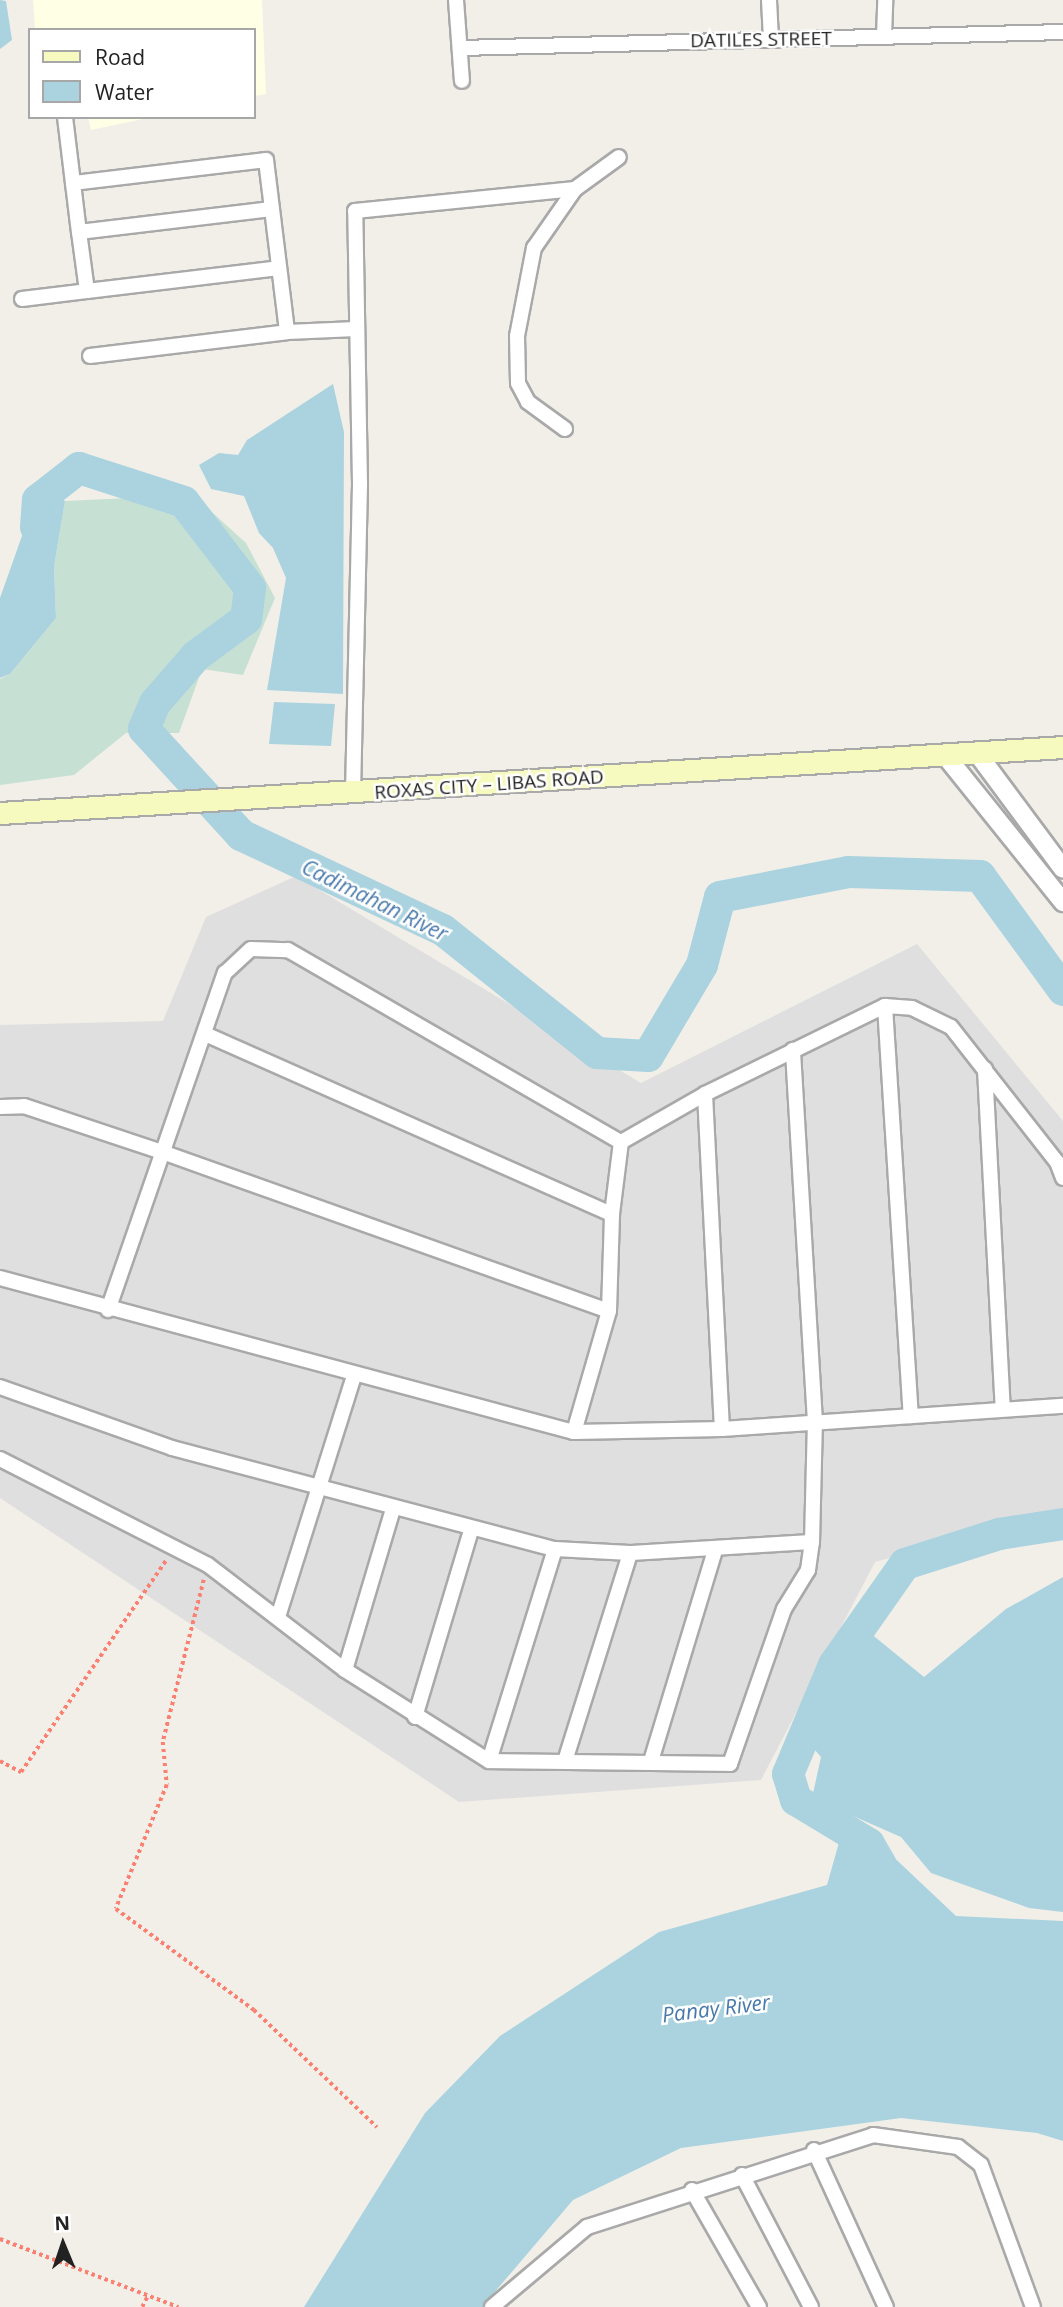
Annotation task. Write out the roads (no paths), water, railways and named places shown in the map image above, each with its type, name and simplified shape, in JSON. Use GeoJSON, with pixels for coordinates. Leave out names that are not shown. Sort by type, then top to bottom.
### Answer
{"type":"FeatureCollection","features":[{"type":"Feature","properties":{"kind":"main road","name":"ROXAS CITY – LIBAS ROAD"},"geometry":{"type":"LineString","coordinates":[[0,813],[1063,747]]}},
{"type":"Feature","properties":{"kind":"street"},"geometry":{"type":"LineString","coordinates":[[456,0],[462,81]]}},
{"type":"Feature","properties":{"kind":"street"},"geometry":{"type":"LineString","coordinates":[[769,0],[771,40]]}},
{"type":"Feature","properties":{"kind":"street"},"geometry":{"type":"LineString","coordinates":[[884,37],[885,0]]}},
{"type":"Feature","properties":{"kind":"street","name":"DATILES STREET"},"geometry":{"type":"LineString","coordinates":[[460,48],[1063,32]]}},
{"type":"Feature","properties":{"kind":"street"},"geometry":{"type":"LineString","coordinates":[[65,119],[87,291]]}},
{"type":"Feature","properties":{"kind":"street"},"geometry":{"type":"LineString","coordinates":[[565,429],[528,402],[518,383],[517,335],[534,248],[575,189],[619,157]]}},
{"type":"Feature","properties":{"kind":"street"},"geometry":{"type":"LineString","coordinates":[[74,183],[266,160],[287,332]]}},
{"type":"Feature","properties":{"kind":"street"},"geometry":{"type":"LineString","coordinates":[[353,793],[360,484],[355,211],[575,189]]}},
{"type":"Feature","properties":{"kind":"street"},"geometry":{"type":"LineString","coordinates":[[79,232],[272,209]]}},
{"type":"Feature","properties":{"kind":"street"},"geometry":{"type":"LineString","coordinates":[[22,299],[279,268]]}},
{"type":"Feature","properties":{"kind":"street"},"geometry":{"type":"LineString","coordinates":[[90,356],[287,332],[356,329]]}},
{"type":"Feature","properties":{"kind":"street"},"geometry":{"type":"LineString","coordinates":[[977,753],[1063,869]]}},
{"type":"Feature","properties":{"kind":"street"},"geometry":{"type":"LineString","coordinates":[[946,755],[1063,902]]}},
{"type":"Feature","properties":{"kind":"street"},"geometry":{"type":"LineString","coordinates":[[108,1310],[165,1153],[225,973],[251,949],[288,950],[621,1142]]}},
{"type":"Feature","properties":{"kind":"street"},"geometry":{"type":"LineString","coordinates":[[885,1006],[911,1416]]}},
{"type":"Feature","properties":{"kind":"street"},"geometry":{"type":"LineString","coordinates":[[621,1142],[705,1094],[885,1006],[912,1008],[951,1027],[1057,1162],[1063,1178]]}},
{"type":"Feature","properties":{"kind":"street"},"geometry":{"type":"LineString","coordinates":[[205,1034],[612,1214]]}},
{"type":"Feature","properties":{"kind":"street"},"geometry":{"type":"LineString","coordinates":[[0,1459],[208,1565],[345,1670],[488,1761],[730,1764],[784,1609],[808,1570],[812,1542],[815,1422],[793,1050]]}},
{"type":"Feature","properties":{"kind":"street"},"geometry":{"type":"LineString","coordinates":[[985,1069],[1003,1409]]}},
{"type":"Feature","properties":{"kind":"street"},"geometry":{"type":"LineString","coordinates":[[705,1094],[722,1429]]}},
{"type":"Feature","properties":{"kind":"street"},"geometry":{"type":"LineString","coordinates":[[0,1107],[24,1106],[165,1153],[610,1311]]}},
{"type":"Feature","properties":{"kind":"street"},"geometry":{"type":"LineString","coordinates":[[574,1432],[610,1311],[612,1214],[621,1142]]}},
{"type":"Feature","properties":{"kind":"street"},"geometry":{"type":"LineString","coordinates":[[0,1278],[354,1376],[574,1432],[722,1429],[1063,1406]]}},
{"type":"Feature","properties":{"kind":"street"},"geometry":{"type":"LineString","coordinates":[[278,1617],[354,1376]]}},
{"type":"Feature","properties":{"kind":"street"},"geometry":{"type":"LineString","coordinates":[[0,1387],[172,1448],[471,1530],[555,1549],[630,1553],[715,1551],[812,1542]]}},
{"type":"Feature","properties":{"kind":"street"},"geometry":{"type":"LineString","coordinates":[[345,1670],[393,1508]]}},
{"type":"Feature","properties":{"kind":"street"},"geometry":{"type":"LineString","coordinates":[[415,1717],[471,1530]]}},
{"type":"Feature","properties":{"kind":"street"},"geometry":{"type":"LineString","coordinates":[[488,1761],[555,1549]]}},
{"type":"Feature","properties":{"kind":"street"},"geometry":{"type":"LineString","coordinates":[[651,1761],[715,1551]]}},
{"type":"Feature","properties":{"kind":"street"},"geometry":{"type":"LineString","coordinates":[[565,1761],[630,1553]]}},
{"type":"Feature","properties":{"kind":"street"},"geometry":{"type":"LineString","coordinates":[[492,2307],[587,2227],[814,2150],[873,2135],[958,2147],[981,2165],[1033,2307]]}},
{"type":"Feature","properties":{"kind":"street"},"geometry":{"type":"LineString","coordinates":[[814,2150],[886,2307]]}},
{"type":"Feature","properties":{"kind":"street"},"geometry":{"type":"LineString","coordinates":[[742,2175],[811,2307]]}},
{"type":"Feature","properties":{"kind":"street"},"geometry":{"type":"LineString","coordinates":[[692,2190],[759,2307]]}},
{"type":"Feature","properties":{"kind":"water"},"geometry":{"type":"Polygon","coordinates":[[[0,0],[6,1],[12,40],[0,49],[0,0]]]}},
{"type":"Feature","properties":{"kind":"water"},"geometry":{"type":"Polygon","coordinates":[[[333,384],[344,432],[343,694],[267,690],[286,578],[273,548],[259,533],[244,496],[211,489],[199,465],[219,453],[238,455],[247,440],[333,384]]]}},
{"type":"Feature","properties":{"kind":"water"},"geometry":{"type":"Polygon","coordinates":[[[40,485],[65,501],[54,567],[56,618],[10,674],[0,678],[0,598],[40,485]]]}},
{"type":"Feature","properties":{"kind":"water"},"geometry":{"type":"Polygon","coordinates":[[[274,702],[335,704],[331,746],[269,744],[274,702]]]}},
{"type":"Feature","properties":{"kind":"water"},"geometry":{"type":"Polygon","coordinates":[[[1063,1577],[1063,1912],[1029,1908],[931,1873],[901,1837],[812,1798],[821,1757],[808,1742],[807,1726],[837,1659],[859,1624],[924,1677],[1006,1609],[1063,1577]]]}},
{"type":"Feature","properties":{"kind":"water","name":"Panay River"},"geometry":{"type":"Polygon","coordinates":[[[867,1832],[956,1916],[1063,1921],[1063,2141],[1037,2133],[901,2118],[681,2148],[573,2200],[493,2294],[488,2307],[304,2307],[425,2113],[500,2036],[659,1932],[827,1885],[840,1839],[867,1832]]]}},
{"type":"Feature","properties":{"kind":"waterway","name":"Cadimahan River"},"geometry":{"type":"LineString","coordinates":[[36,527],[38,500],[79,468],[184,502],[250,588],[246,619],[196,656],[155,703],[144,729],[241,835],[443,930],[597,1053],[648,1056],[702,965],[720,897],[849,872],[980,876],[1063,990]]}},
{"type":"Feature","properties":{"kind":"waterway","name":"Cadimahan River"},"geometry":{"type":"LineString","coordinates":[[881,1865],[869,1844],[796,1800],[788,1774],[834,1665],[905,1564],[999,1534],[1063,1524]]}}]}
